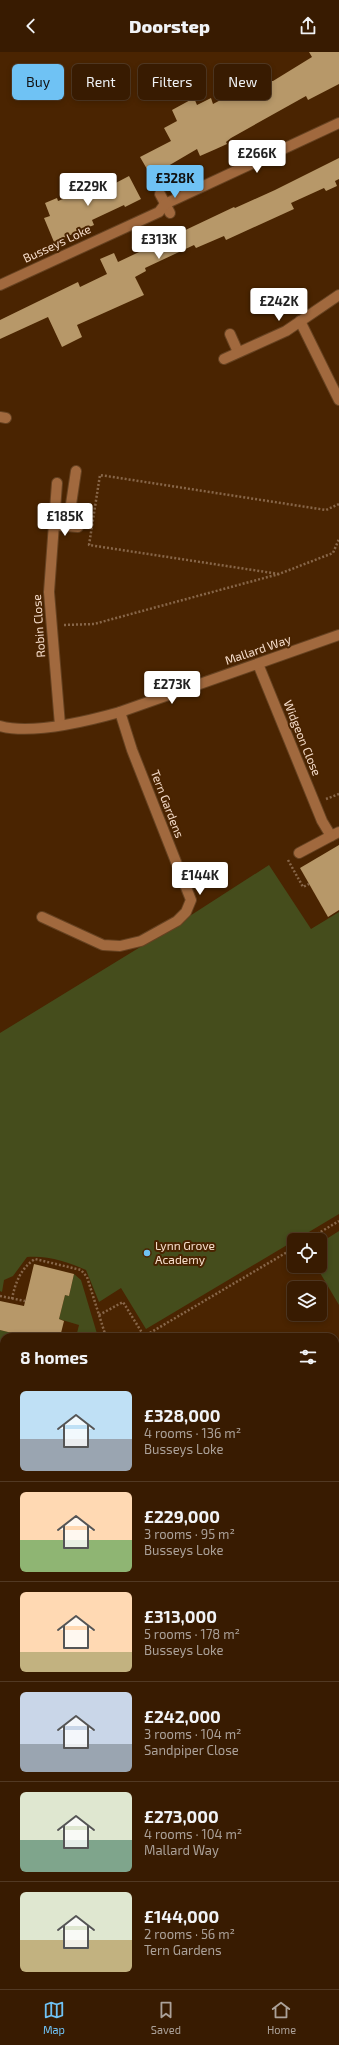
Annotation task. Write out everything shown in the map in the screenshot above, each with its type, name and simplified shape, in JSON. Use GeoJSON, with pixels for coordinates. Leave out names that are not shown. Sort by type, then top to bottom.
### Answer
{"type":"FeatureCollection","features":[{"type":"Feature","properties":{"kind":"street","name":"Busseys Loke"},"geometry":{"type":"LineString","coordinates":[[0,285],[168,209],[339,123]]}},
{"type":"Feature","properties":{"kind":"street"},"geometry":{"type":"LineString","coordinates":[[160,194],[168,209]]}},
{"type":"Feature","properties":{"kind":"street"},"geometry":{"type":"LineString","coordinates":[[224,359],[286,331],[339,295]]}},
{"type":"Feature","properties":{"kind":"street"},"geometry":{"type":"LineString","coordinates":[[300,321],[339,400]]}},
{"type":"Feature","properties":{"kind":"street"},"geometry":{"type":"LineString","coordinates":[[230,334],[238,352]]}},
{"type":"Feature","properties":{"kind":"street"},"geometry":{"type":"LineString","coordinates":[[54,525],[70,511],[76,471]]}},
{"type":"Feature","properties":{"kind":"street","name":"Robin Close"},"geometry":{"type":"LineString","coordinates":[[57,483],[49,592],[60,725]]}},
{"type":"Feature","properties":{"kind":"street"},"geometry":{"type":"LineString","coordinates":[[54,525],[78,527]]}},
{"type":"Feature","properties":{"kind":"street","name":"Mallard Way"},"geometry":{"type":"LineString","coordinates":[[0,726],[31,728],[91,720],[120,712],[339,635]]}},
{"type":"Feature","properties":{"kind":"street","name":"Widgeon Close"},"geometry":{"type":"LineString","coordinates":[[258,664],[322,821],[335,834]]}},
{"type":"Feature","properties":{"kind":"street","name":"Tern Gardens"},"geometry":{"type":"LineString","coordinates":[[42,917],[103,945],[120,946],[141,941],[177,921],[186,912],[191,900],[132,750],[120,712]]}},
{"type":"Feature","properties":{"kind":"street"},"geometry":{"type":"LineString","coordinates":[[299,853],[335,834]]}},
{"type":"Feature","properties":{"kind":"path"},"geometry":{"type":"LineString","coordinates":[[279,574],[89,545],[100,475],[326,510],[339,504]]}},
{"type":"Feature","properties":{"kind":"path"},"geometry":{"type":"LineString","coordinates":[[51,626],[94,624],[279,574],[333,553],[339,539]]}},
{"type":"Feature","properties":{"kind":"path"},"geometry":{"type":"LineString","coordinates":[[299,853],[287,860],[303,887],[310,884]]}},
{"type":"Feature","properties":{"kind":"path"},"geometry":{"type":"LineString","coordinates":[[319,1233],[339,1221]]}},
{"type":"Feature","properties":{"kind":"path"},"geometry":{"type":"LineString","coordinates":[[151,1333],[287,1252]]}},
{"type":"Feature","properties":{"kind":"path"},"geometry":{"type":"LineString","coordinates":[[12,1299],[14,1285],[27,1264],[35,1259],[81,1270],[86,1277],[105,1333]]}},
{"type":"Feature","properties":{"kind":"path"},"geometry":{"type":"LineString","coordinates":[[0,1296],[25,1301]]}},
{"type":"Feature","properties":{"kind":"path"},"geometry":{"type":"LineString","coordinates":[[99,1314],[123,1302],[142,1333]]}},
{"type":"Feature","properties":{"kind":"green space","name":"Lynn Grove Academy"},"geometry":{"type":"Polygon","coordinates":[[[269,865],[311,929],[339,912],[339,1214],[307,1233],[287,1233],[287,1245],[146,1329],[121,1288],[99,1302],[86,1270],[57,1260],[42,1257],[27,1257],[13,1276],[4,1280],[2,1292],[0,1291],[0,1033],[168,930],[269,865]]]}},
{"type":"Feature","properties":{"kind":"green space"},"geometry":{"type":"Polygon","coordinates":[[[339,1231],[339,1305],[327,1285],[327,1281],[325,1281],[320,1273],[327,1273],[327,1239],[339,1231]]]}},
{"type":"Feature","properties":{"kind":"green space"},"geometry":{"type":"Polygon","coordinates":[[[74,1274],[81,1280],[97,1333],[77,1333],[79,1325],[59,1319],[65,1295],[69,1296],[74,1274]]]}},
{"type":"Feature","properties":{"kind":"green space"},"geometry":{"type":"Polygon","coordinates":[[[0,1330],[12,1333],[0,1333],[0,1330]]]}},
{"type":"Feature","properties":{"kind":"building"},"geometry":{"type":"Polygon","coordinates":[[[309,52],[339,52],[339,84],[308,100],[306,96],[231,138],[226,142],[227,144],[200,156],[197,149],[151,176],[140,157],[171,141],[164,128],[177,121],[172,110],[190,100],[195,100],[197,105],[211,98],[213,104],[221,100],[271,100],[271,81],[312,57],[309,52]]]}},
{"type":"Feature","properties":{"kind":"building"},"geometry":{"type":"Polygon","coordinates":[[[339,158],[339,179],[335,181],[337,186],[326,191],[324,188],[291,203],[294,209],[226,240],[224,236],[196,248],[194,245],[145,268],[146,271],[135,277],[144,295],[77,325],[82,337],[62,347],[48,317],[0,339],[0,320],[78,282],[80,287],[107,274],[100,259],[114,253],[118,262],[234,207],[235,208],[275,190],[339,158]]]}},
{"type":"Feature","properties":{"kind":"building"},"geometry":{"type":"Polygon","coordinates":[[[129,176],[141,199],[92,220],[94,225],[54,242],[44,218],[50,216],[45,203],[57,198],[58,201],[94,187],[92,183],[104,178],[108,187],[129,176]]]}},
{"type":"Feature","properties":{"kind":"building"},"geometry":{"type":"Polygon","coordinates":[[[339,845],[339,910],[328,917],[300,868],[339,845]]]}},
{"type":"Feature","properties":{"kind":"building"},"geometry":{"type":"Polygon","coordinates":[[[34,1264],[74,1274],[69,1296],[65,1295],[59,1319],[64,1321],[61,1333],[12,1333],[0,1330],[0,1301],[24,1306],[34,1264]]]}},
{"type":"Feature","properties":{"kind":"place","name":"Lynn Grove Academy"},"geometry":{"type":"Point","coordinates":[147,1253]}}]}
